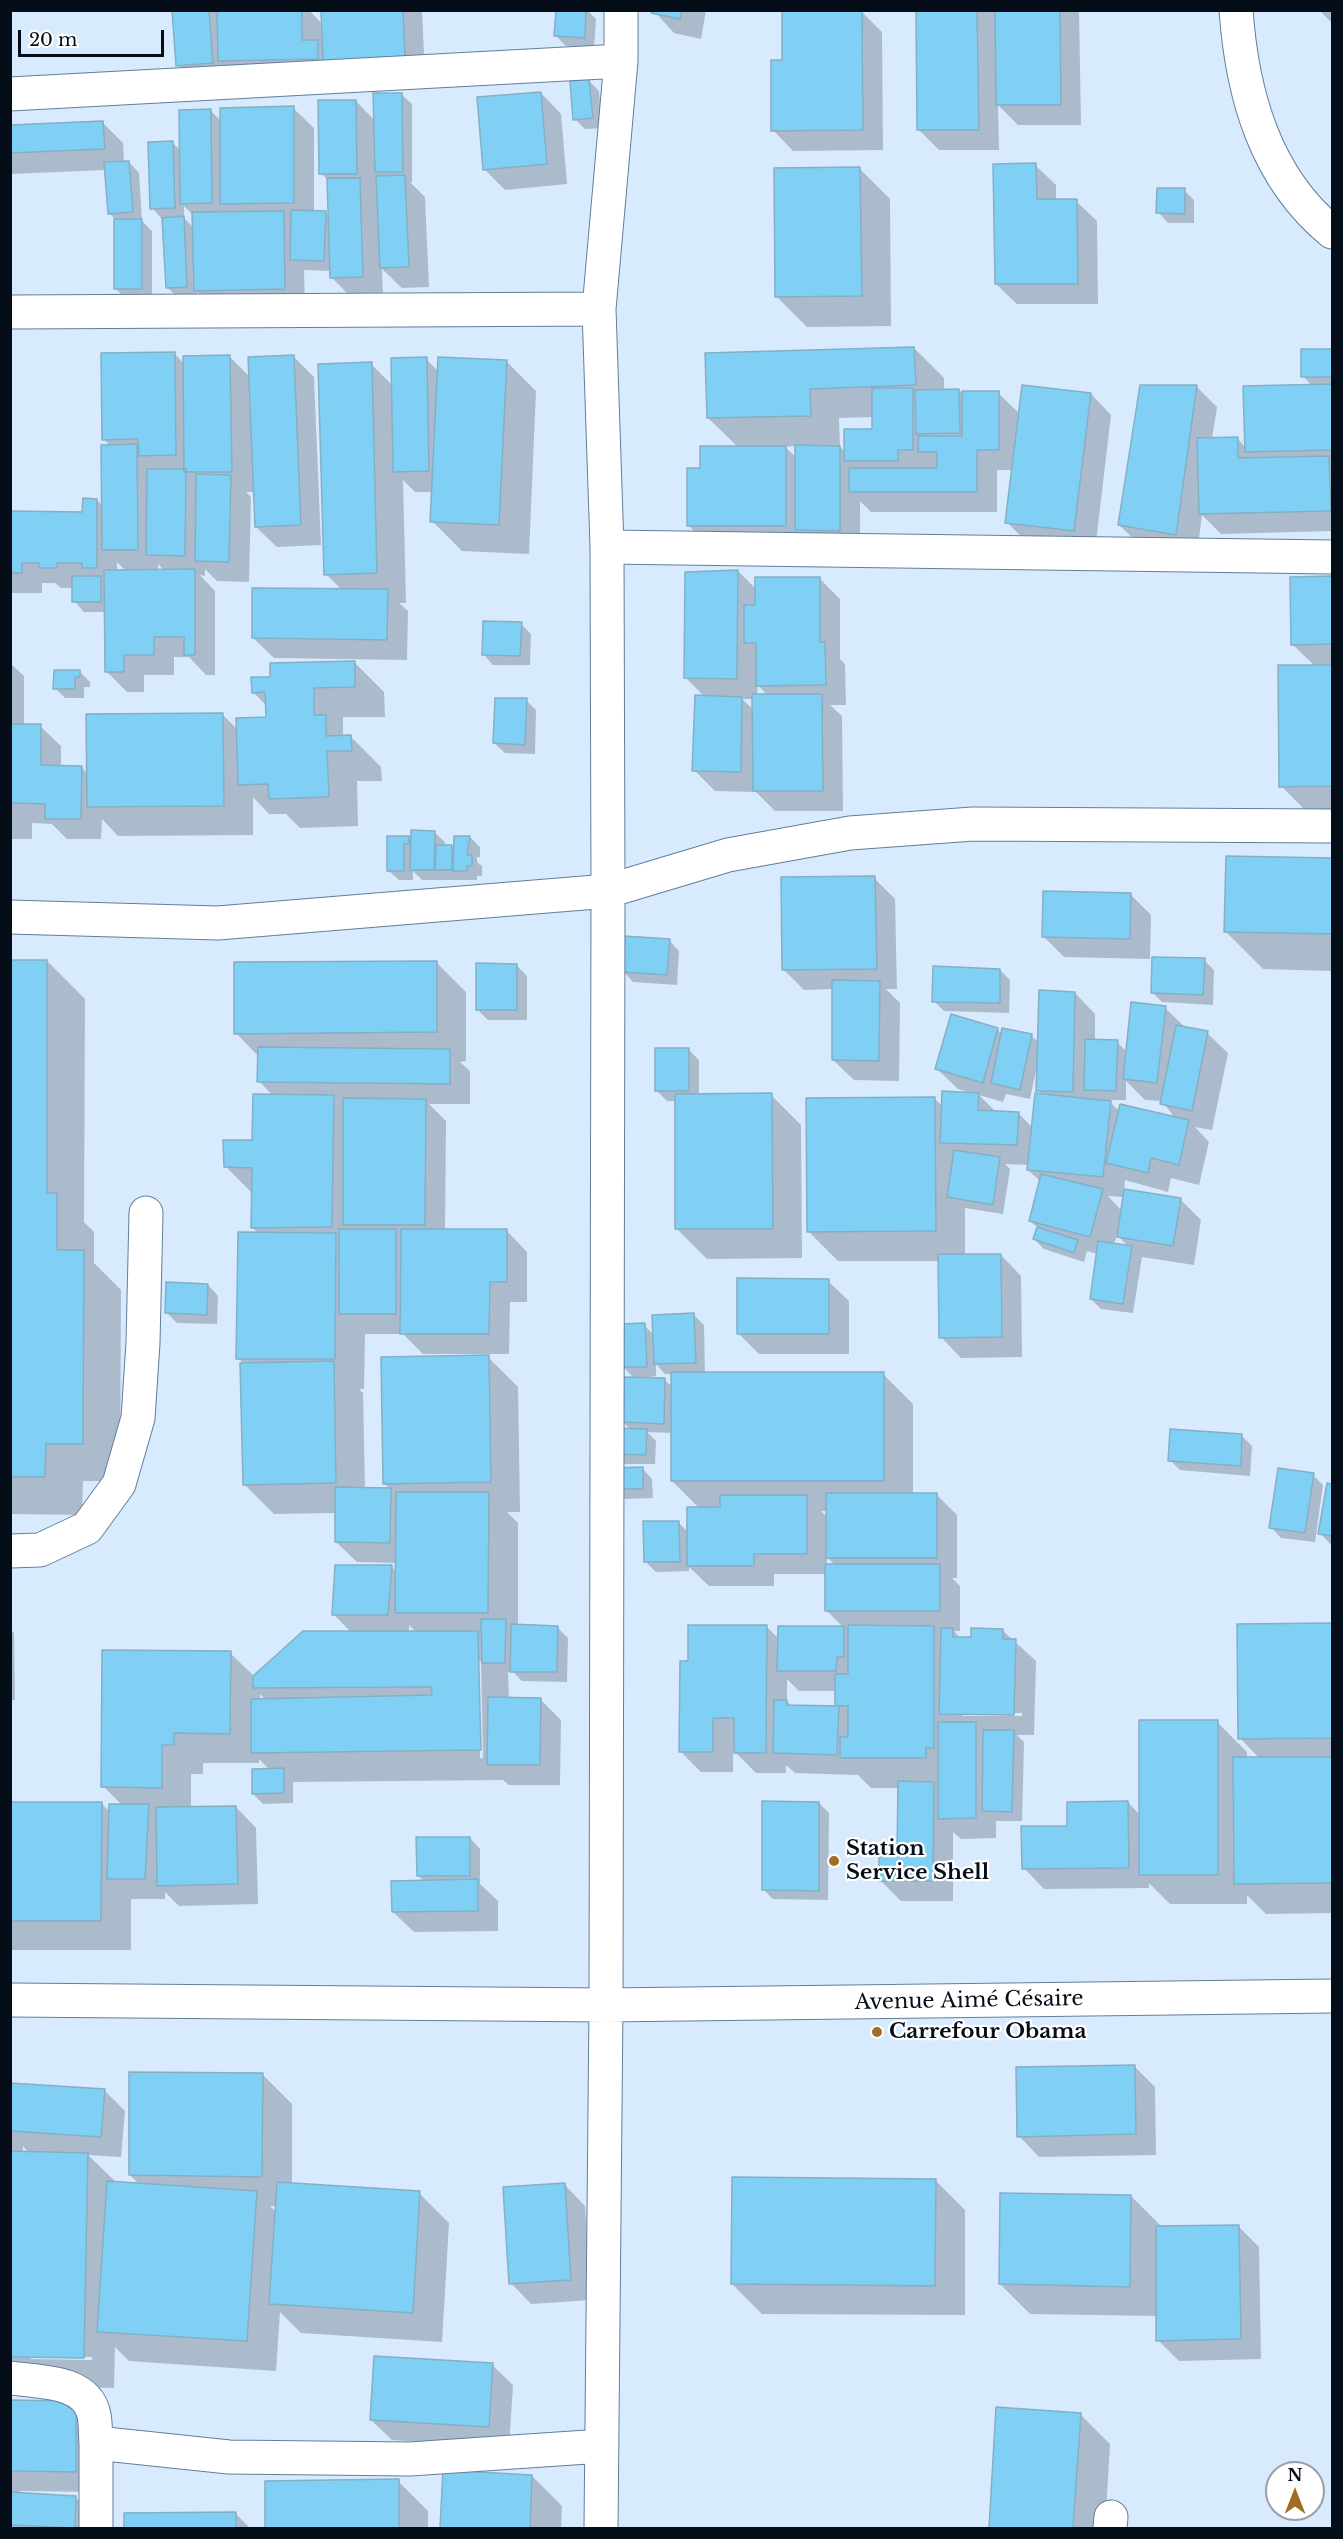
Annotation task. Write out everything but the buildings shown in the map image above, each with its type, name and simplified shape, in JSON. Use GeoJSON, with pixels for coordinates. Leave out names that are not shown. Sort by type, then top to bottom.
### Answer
{"type":"FeatureCollection","features":[{"type":"Feature","properties":{"kind":"street"},"geometry":{"type":"LineString","coordinates":[[601,2529],[606,2005],[608,891],[607,547],[599,309],[621,61],[621,10]]}},
{"type":"Feature","properties":{"kind":"street"},"geometry":{"type":"LineString","coordinates":[[1236,10],[1239,60],[1260,132],[1287,186],[1312,215],[1332,232]]}},
{"type":"Feature","properties":{"kind":"street"},"geometry":{"type":"LineString","coordinates":[[10,94],[621,61]]}},
{"type":"Feature","properties":{"kind":"street"},"geometry":{"type":"LineString","coordinates":[[10,312],[599,309]]}},
{"type":"Feature","properties":{"kind":"street"},"geometry":{"type":"LineString","coordinates":[[607,547],[1332,557]]}},
{"type":"Feature","properties":{"kind":"street"},"geometry":{"type":"LineString","coordinates":[[10,917],[218,923],[608,891],[728,855],[850,833],[973,824],[1332,826]]}},
{"type":"Feature","properties":{"kind":"street"},"geometry":{"type":"LineString","coordinates":[[10,1551],[40,1550],[87,1528],[119,1484],[138,1418],[143,1343],[146,1213]]}},
{"type":"Feature","properties":{"kind":"street","name":"Avenue Aimé Césaire"},"geometry":{"type":"LineString","coordinates":[[10,2000],[606,2005],[1332,1996]]}},
{"type":"Feature","properties":{"kind":"street"},"geometry":{"type":"LineString","coordinates":[[10,2378],[69,2386],[84,2397],[94,2414],[96,2529]]}},
{"type":"Feature","properties":{"kind":"street"},"geometry":{"type":"LineString","coordinates":[[96,2443],[229,2457],[410,2459],[602,2446]]}},
{"type":"Feature","properties":{"kind":"place","name":"Station Service Shell"},"geometry":{"type":"Point","coordinates":[834,1861]}},
{"type":"Feature","properties":{"kind":"place","name":"Carrefour Obama"},"geometry":{"type":"Point","coordinates":[877,2032]}}]}
